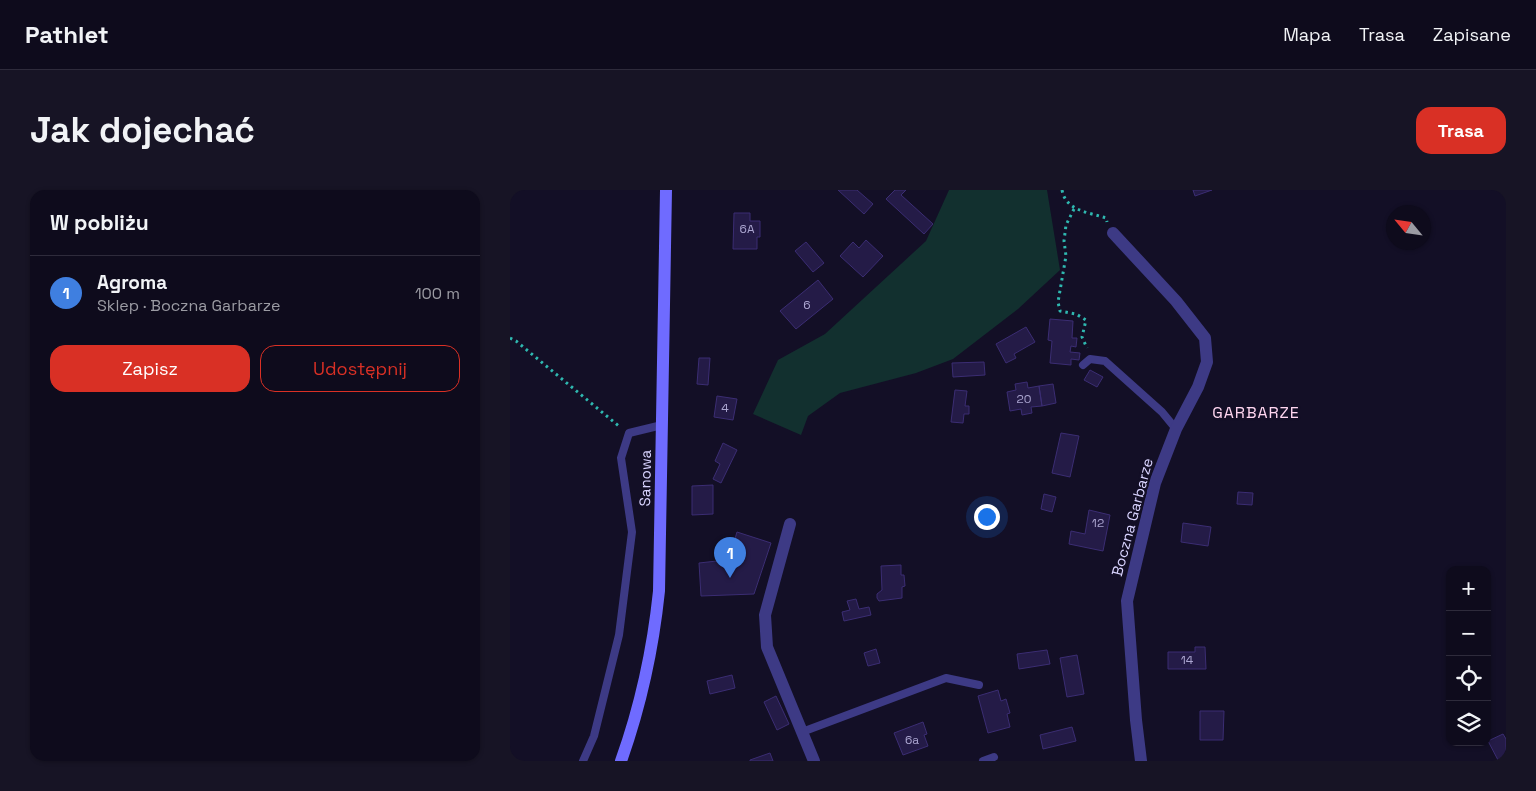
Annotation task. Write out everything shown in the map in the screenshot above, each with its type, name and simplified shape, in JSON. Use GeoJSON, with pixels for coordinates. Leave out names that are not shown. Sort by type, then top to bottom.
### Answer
{"type":"FeatureCollection","features":[{"type":"Feature","properties":{"kind":"main road","name":"Sanowa"},"geometry":{"type":"LineString","coordinates":[[621,761],[645,683],[654,636],[659,591],[666,190]]}},
{"type":"Feature","properties":{"kind":"street","name":"Boczna Garbarze"},"geometry":{"type":"LineString","coordinates":[[1114,233],[1176,301],[1206,338],[1207,362],[1198,387],[1176,429],[1155,483],[1127,601],[1141,761]]}},
{"type":"Feature","properties":{"kind":"street"},"geometry":{"type":"LineString","coordinates":[[790,524],[765,615],[767,647],[814,761]]}},
{"type":"Feature","properties":{"kind":"lane"},"geometry":{"type":"LineString","coordinates":[[1083,365],[1090,359],[1105,361],[1162,412],[1176,429]]}},
{"type":"Feature","properties":{"kind":"lane"},"geometry":{"type":"LineString","coordinates":[[583,761],[594,736],[619,635],[632,532],[621,458],[628,433],[662,425]]}},
{"type":"Feature","properties":{"kind":"lane"},"geometry":{"type":"LineString","coordinates":[[802,732],[946,678],[979,686]]}},
{"type":"Feature","properties":{"kind":"lane"},"geometry":{"type":"LineString","coordinates":[[983,761],[994,757]]}},
{"type":"Feature","properties":{"kind":"path"},"geometry":{"type":"LineString","coordinates":[[1062,190],[1063,198],[1074,209],[1106,218],[1114,233]]}},
{"type":"Feature","properties":{"kind":"path"},"geometry":{"type":"LineString","coordinates":[[1074,209],[1066,225],[1064,241],[1066,256],[1058,302],[1060,311],[1076,314],[1086,320],[1082,337],[1088,351],[1105,361]]}},
{"type":"Feature","properties":{"kind":"path"},"geometry":{"type":"LineString","coordinates":[[510,338],[628,433]]}},
{"type":"Feature","properties":{"kind":"green space"},"geometry":{"type":"Polygon","coordinates":[[[949,190],[1047,190],[1060,270],[1018,309],[953,359],[916,373],[840,393],[808,416],[801,435],[753,414],[778,360],[825,334],[926,241],[949,190]]]}},
{"type":"Feature","properties":{"kind":"building"},"geometry":{"type":"Polygon","coordinates":[[[838,190],[857,190],[873,204],[864,214],[838,190]]]}},
{"type":"Feature","properties":{"kind":"building"},"geometry":{"type":"Polygon","coordinates":[[[895,190],[906,190],[901,195],[933,224],[924,234],[886,199],[895,190]]]}},
{"type":"Feature","properties":{"kind":"building"},"geometry":{"type":"Polygon","coordinates":[[[1193,190],[1212,190],[1195,196],[1193,190]]]}},
{"type":"Feature","properties":{"kind":"building"},"geometry":{"type":"Polygon","coordinates":[[[734,213],[750,213],[750,221],[760,221],[760,237],[757,237],[757,249],[733,249],[734,213]]]}},
{"type":"Feature","properties":{"kind":"building"},"geometry":{"type":"Polygon","coordinates":[[[866,240],[883,256],[863,277],[840,256],[853,242],[859,248],[866,240]]]}},
{"type":"Feature","properties":{"kind":"building"},"geometry":{"type":"Polygon","coordinates":[[[806,242],[824,263],[813,272],[795,251],[806,242]]]}},
{"type":"Feature","properties":{"kind":"building"},"geometry":{"type":"Polygon","coordinates":[[[818,280],[833,299],[796,329],[780,311],[818,280]]]}},
{"type":"Feature","properties":{"kind":"building"},"geometry":{"type":"Polygon","coordinates":[[[1050,319],[1073,321],[1072,338],[1077,338],[1076,347],[1071,346],[1070,352],[1080,353],[1079,360],[1071,359],[1071,365],[1050,363],[1052,341],[1048,340],[1050,319]]]}},
{"type":"Feature","properties":{"kind":"building"},"geometry":{"type":"Polygon","coordinates":[[[1026,327],[1035,342],[1014,354],[1016,358],[1006,363],[996,344],[1026,327]]]}},
{"type":"Feature","properties":{"kind":"building"},"geometry":{"type":"Polygon","coordinates":[[[699,358],[710,358],[708,385],[697,384],[699,358]]]}},
{"type":"Feature","properties":{"kind":"building"},"geometry":{"type":"Polygon","coordinates":[[[984,362],[985,375],[953,377],[952,363],[984,362]]]}},
{"type":"Feature","properties":{"kind":"building"},"geometry":{"type":"Polygon","coordinates":[[[1090,370],[1103,377],[1097,387],[1084,380],[1090,370]]]}},
{"type":"Feature","properties":{"kind":"building"},"geometry":{"type":"Polygon","coordinates":[[[1027,382],[1028,388],[1039,386],[1042,406],[1031,407],[1032,413],[1022,415],[1021,409],[1010,411],[1007,392],[1016,390],[1015,384],[1027,382]]]}},
{"type":"Feature","properties":{"kind":"building"},"geometry":{"type":"Polygon","coordinates":[[[1053,384],[1056,403],[1042,406],[1039,386],[1053,384]]]}},
{"type":"Feature","properties":{"kind":"building"},"geometry":{"type":"Polygon","coordinates":[[[955,390],[967,391],[965,406],[969,406],[969,414],[964,414],[963,423],[951,422],[955,390]]]}},
{"type":"Feature","properties":{"kind":"building"},"geometry":{"type":"Polygon","coordinates":[[[717,396],[737,399],[733,420],[714,417],[717,396]]]}},
{"type":"Feature","properties":{"kind":"building"},"geometry":{"type":"Polygon","coordinates":[[[1061,433],[1079,436],[1070,477],[1052,473],[1061,433]]]}},
{"type":"Feature","properties":{"kind":"building"},"geometry":{"type":"Polygon","coordinates":[[[723,443],[737,450],[721,483],[713,479],[720,464],[715,461],[723,443]]]}},
{"type":"Feature","properties":{"kind":"building"},"geometry":{"type":"Polygon","coordinates":[[[713,485],[713,514],[692,515],[692,486],[713,485]]]}},
{"type":"Feature","properties":{"kind":"building"},"geometry":{"type":"Polygon","coordinates":[[[1238,492],[1253,493],[1252,505],[1237,504],[1238,492]]]}},
{"type":"Feature","properties":{"kind":"building"},"geometry":{"type":"Polygon","coordinates":[[[1044,494],[1056,497],[1052,512],[1041,509],[1044,494]]]}},
{"type":"Feature","properties":{"kind":"building"},"geometry":{"type":"Polygon","coordinates":[[[1089,510],[1110,515],[1103,551],[1069,544],[1071,531],[1085,534],[1089,510]]]}},
{"type":"Feature","properties":{"kind":"building"},"geometry":{"type":"Polygon","coordinates":[[[1183,523],[1211,527],[1208,546],[1181,542],[1183,523]]]}},
{"type":"Feature","properties":{"kind":"building"},"geometry":{"type":"Polygon","coordinates":[[[737,532],[771,543],[754,594],[701,596],[699,563],[717,561],[731,552],[737,532]]]}},
{"type":"Feature","properties":{"kind":"building"},"geometry":{"type":"Polygon","coordinates":[[[901,565],[901,575],[904,575],[905,586],[902,587],[902,598],[879,601],[877,594],[882,590],[881,566],[901,565]]]}},
{"type":"Feature","properties":{"kind":"building"},"geometry":{"type":"Polygon","coordinates":[[[856,599],[859,609],[869,607],[871,615],[844,621],[842,612],[850,610],[847,601],[856,599]]]}},
{"type":"Feature","properties":{"kind":"building"},"geometry":{"type":"Polygon","coordinates":[[[1195,647],[1205,647],[1206,669],[1168,669],[1168,652],[1195,652],[1195,647]]]}},
{"type":"Feature","properties":{"kind":"building"},"geometry":{"type":"Polygon","coordinates":[[[876,649],[880,663],[868,666],[864,653],[876,649]]]}},
{"type":"Feature","properties":{"kind":"building"},"geometry":{"type":"Polygon","coordinates":[[[1047,650],[1050,664],[1019,669],[1017,654],[1047,650]]]}},
{"type":"Feature","properties":{"kind":"building"},"geometry":{"type":"Polygon","coordinates":[[[1077,655],[1084,694],[1067,697],[1060,658],[1077,655]]]}},
{"type":"Feature","properties":{"kind":"building"},"geometry":{"type":"Polygon","coordinates":[[[732,675],[735,688],[710,694],[707,681],[732,675]]]}},
{"type":"Feature","properties":{"kind":"building"},"geometry":{"type":"Polygon","coordinates":[[[998,690],[1001,701],[1006,699],[1010,713],[1007,714],[1010,727],[988,733],[978,696],[998,690]]]}},
{"type":"Feature","properties":{"kind":"building"},"geometry":{"type":"Polygon","coordinates":[[[776,696],[789,724],[777,730],[764,702],[776,696]]]}},
{"type":"Feature","properties":{"kind":"building"},"geometry":{"type":"Polygon","coordinates":[[[1200,711],[1224,711],[1223,740],[1200,740],[1200,711]]]}},
{"type":"Feature","properties":{"kind":"building"},"geometry":{"type":"Polygon","coordinates":[[[923,722],[927,734],[924,735],[928,746],[903,755],[894,733],[923,722]]]}},
{"type":"Feature","properties":{"kind":"building"},"geometry":{"type":"Polygon","coordinates":[[[1072,727],[1076,741],[1043,749],[1040,735],[1072,727]]]}},
{"type":"Feature","properties":{"kind":"building"},"geometry":{"type":"Polygon","coordinates":[[[1503,734],[1506,739],[1506,756],[1498,760],[1491,746],[1491,740],[1503,734]]]}},
{"type":"Feature","properties":{"kind":"building"},"geometry":{"type":"Polygon","coordinates":[[[770,753],[773,761],[750,761],[750,760],[770,753]]]}},
{"type":"Feature","properties":{"kind":"place","name":"Agroma"},"geometry":{"type":"Point","coordinates":[730,578]}},
{"type":"Feature","properties":{"kind":"district","name":"GARBARZE"},"geometry":{"type":"Point","coordinates":[1256,412]}}]}
